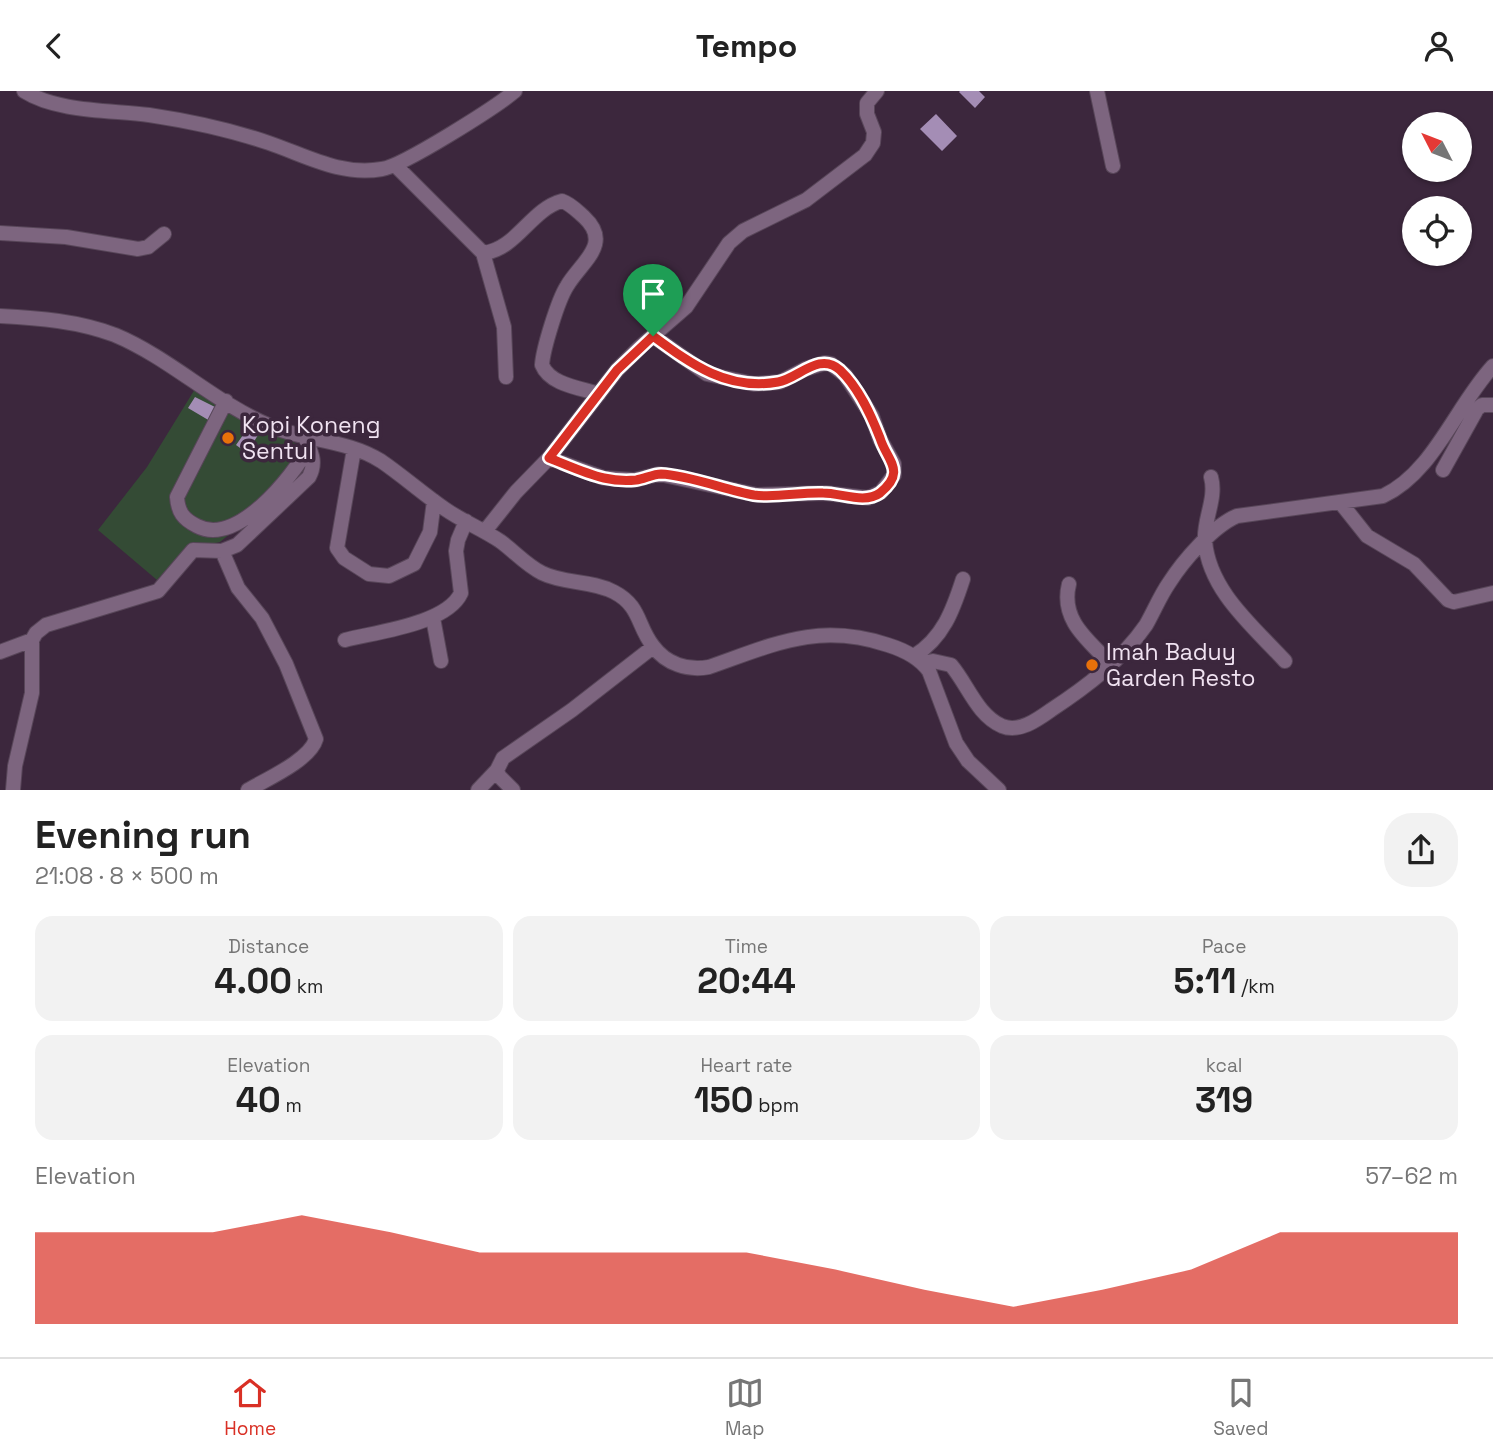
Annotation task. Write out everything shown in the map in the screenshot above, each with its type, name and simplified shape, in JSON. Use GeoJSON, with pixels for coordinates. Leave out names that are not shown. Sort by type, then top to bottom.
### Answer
{"type":"FeatureCollection","features":[{"type":"Feature","properties":{"kind":"street"},"geometry":{"type":"LineString","coordinates":[[24,91],[33,97],[57,104],[152,116],[207,127],[267,142],[307,159],[343,169],[373,170],[396,166],[515,91]]}},
{"type":"Feature","properties":{"kind":"street"},"geometry":{"type":"LineString","coordinates":[[485,531],[516,492],[549,458],[617,370],[686,307],[720,255],[743,231],[806,200],[865,155],[873,143],[874,132],[867,114],[867,103],[877,91]]}},
{"type":"Feature","properties":{"kind":"street"},"geometry":{"type":"LineString","coordinates":[[1097,91],[1113,166]]}},
{"type":"Feature","properties":{"kind":"street"},"geometry":{"type":"LineString","coordinates":[[396,166],[483,253],[504,327],[506,377]]}},
{"type":"Feature","properties":{"kind":"street"},"geometry":{"type":"LineString","coordinates":[[483,253],[503,246],[550,206],[562,201],[570,204],[592,225],[596,233],[593,251],[562,295],[542,365],[547,373],[558,381],[599,394]]}},
{"type":"Feature","properties":{"kind":"street"},"geometry":{"type":"LineString","coordinates":[[0,233],[66,237],[138,249],[148,247],[164,234]]}},
{"type":"Feature","properties":{"kind":"street"},"geometry":{"type":"LineString","coordinates":[[0,316],[62,321],[114,335],[270,426],[307,442],[354,449],[379,460],[434,501],[485,531],[542,573],[597,585],[624,599],[637,612],[653,647],[672,663],[696,670],[787,640],[817,635],[833,634],[877,641],[919,659],[951,665],[987,716],[1004,727],[1014,728],[1038,719],[1111,664],[1146,625],[1170,580],[1205,540],[1237,516],[1383,496],[1403,484],[1422,465],[1475,387],[1493,366]]}},
{"type":"Feature","properties":{"kind":"street"},"geometry":{"type":"LineString","coordinates":[[549,458],[604,478],[634,480],[659,474],[757,495],[825,493],[868,498],[881,492],[894,475],[894,464],[880,439],[872,415],[845,375],[831,364],[825,363],[805,369],[780,382],[743,382],[707,374],[653,336]]}},
{"type":"Feature","properties":{"kind":"street"},"geometry":{"type":"LineString","coordinates":[[226,401],[177,497],[178,509],[185,520],[202,529],[224,529],[242,520],[290,477],[307,442]]}},
{"type":"Feature","properties":{"kind":"street"},"geometry":{"type":"LineString","coordinates":[[1443,470],[1478,409],[1482,405],[1493,405]]}},
{"type":"Feature","properties":{"kind":"street"},"geometry":{"type":"LineString","coordinates":[[13,790],[15,766],[32,693],[32,640],[36,633],[46,625],[158,591],[193,550],[222,551],[244,539],[309,477],[314,465],[307,442]]}},
{"type":"Feature","properties":{"kind":"street"},"geometry":{"type":"LineString","coordinates":[[354,449],[337,548],[344,558],[358,568],[369,574],[389,576],[414,564],[430,532],[434,501]]}},
{"type":"Feature","properties":{"kind":"street"},"geometry":{"type":"LineString","coordinates":[[1211,477],[1213,491],[1205,540],[1212,570],[1220,587],[1285,661]]}},
{"type":"Feature","properties":{"kind":"street"},"geometry":{"type":"LineString","coordinates":[[1340,502],[1367,536],[1414,564],[1448,600],[1454,602],[1493,593]]}},
{"type":"Feature","properties":{"kind":"street"},"geometry":{"type":"LineString","coordinates":[[345,640],[433,618],[450,607],[461,593],[456,551],[466,521]]}},
{"type":"Feature","properties":{"kind":"street"},"geometry":{"type":"LineString","coordinates":[[222,551],[233,579],[262,618],[286,664],[316,735],[314,745],[307,754],[248,790]]}},
{"type":"Feature","properties":{"kind":"street"},"geometry":{"type":"LineString","coordinates":[[919,659],[948,621],[963,579]]}},
{"type":"Feature","properties":{"kind":"street"},"geometry":{"type":"LineString","coordinates":[[1069,583],[1066,596],[1069,615],[1111,664]]}},
{"type":"Feature","properties":{"kind":"street"},"geometry":{"type":"LineString","coordinates":[[433,618],[441,661]]}},
{"type":"Feature","properties":{"kind":"street"},"geometry":{"type":"LineString","coordinates":[[0,652],[32,640]]}},
{"type":"Feature","properties":{"kind":"street"},"geometry":{"type":"LineString","coordinates":[[513,790],[499,776],[498,770],[499,764],[509,752],[572,709],[653,647]]}},
{"type":"Feature","properties":{"kind":"street"},"geometry":{"type":"LineString","coordinates":[[919,659],[936,686],[956,743],[968,761],[999,790]]}},
{"type":"Feature","properties":{"kind":"street"},"geometry":{"type":"LineString","coordinates":[[478,790],[498,770]]}},
{"type":"Feature","properties":{"kind":"green space"},"geometry":{"type":"Polygon","coordinates":[[[195,389],[304,448],[310,463],[292,483],[220,542],[184,550],[157,580],[98,530],[147,467],[195,389]]]}},
{"type":"Feature","properties":{"kind":"building"},"geometry":{"type":"Polygon","coordinates":[[[960,91],[979,91],[985,97],[975,108],[960,91]]]}},
{"type":"Feature","properties":{"kind":"building"},"geometry":{"type":"Polygon","coordinates":[[[936,114],[957,136],[942,151],[920,129],[936,114]]]}},
{"type":"Feature","properties":{"kind":"building"},"geometry":{"type":"Polygon","coordinates":[[[195,397],[217,408],[210,421],[188,408],[195,397]]]}},
{"type":"Feature","properties":{"kind":"building"},"geometry":{"type":"Polygon","coordinates":[[[248,428],[258,435],[247,453],[236,445],[248,428]]]}},
{"type":"Feature","properties":{"kind":"place","name":"Kopi Koneng Sentul"},"geometry":{"type":"Point","coordinates":[228,438]}},
{"type":"Feature","properties":{"kind":"place","name":"Imah Baduy Garden Resto"},"geometry":{"type":"Point","coordinates":[1092,665]}},
{"type":"Feature","properties":{"kind":"route"},"geometry":{"type":"LineString","coordinates":[[653,336],[707,374],[732,381],[754,384],[780,382],[805,369],[825,363],[838,368],[872,415],[883,447],[894,464],[894,475],[881,492],[868,498],[825,493],[757,495],[659,474],[634,480],[604,478],[549,458],[617,370],[653,336]]}}]}
